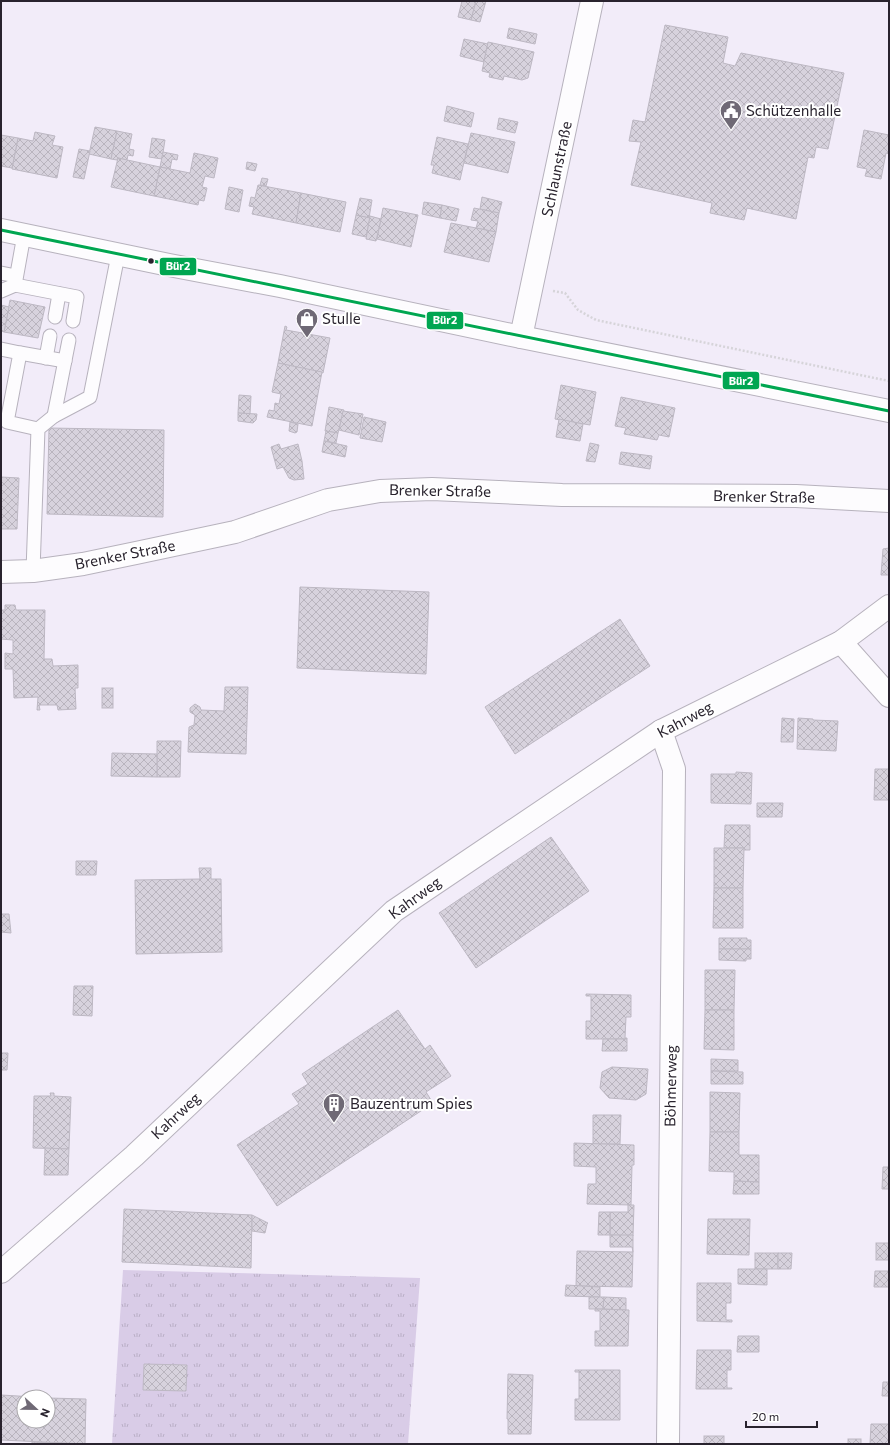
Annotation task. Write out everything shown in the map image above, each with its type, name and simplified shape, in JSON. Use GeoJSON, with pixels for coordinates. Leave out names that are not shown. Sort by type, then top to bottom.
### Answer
{"type":"FeatureCollection","features":[{"type":"Feature","properties":{"kind":"street","name":"Schlaunstraße"},"geometry":{"type":"LineString","coordinates":[[521,337],[592,1]]}},
{"type":"Feature","properties":{"kind":"street"},"geometry":{"type":"LineString","coordinates":[[1,230],[169,266],[280,286],[521,337],[889,410]]}},
{"type":"Feature","properties":{"kind":"street","name":"Brenker Straße"},"geometry":{"type":"LineString","coordinates":[[1,572],[32,571],[82,564],[235,532],[328,500],[380,490],[432,489],[562,495],[796,496],[889,501]]}},
{"type":"Feature","properties":{"kind":"street","name":"Kahrweg"},"geometry":{"type":"LineString","coordinates":[[1,1272],[134,1156],[394,911],[661,731],[841,642],[889,606]]}},
{"type":"Feature","properties":{"kind":"street"},"geometry":{"type":"LineString","coordinates":[[841,642],[889,696]]}},
{"type":"Feature","properties":{"kind":"street","name":"Böhmerweg"},"geometry":{"type":"LineString","coordinates":[[661,731],[674,769],[668,1444]]}},
{"type":"Feature","properties":{"kind":"lane"},"geometry":{"type":"LineString","coordinates":[[1,291],[15,280],[24,235]]}},
{"type":"Feature","properties":{"kind":"lane"},"geometry":{"type":"LineString","coordinates":[[32,571],[38,429],[54,416],[90,397],[118,255]]}},
{"type":"Feature","properties":{"kind":"lane"},"geometry":{"type":"LineString","coordinates":[[1,273],[15,280],[60,294],[77,297],[73,320]]}},
{"type":"Feature","properties":{"kind":"lane"},"geometry":{"type":"LineString","coordinates":[[54,318],[60,294]]}},
{"type":"Feature","properties":{"kind":"lane"},"geometry":{"type":"LineString","coordinates":[[46,358],[50,336]]}},
{"type":"Feature","properties":{"kind":"lane"},"geometry":{"type":"LineString","coordinates":[[54,416],[69,340]]}},
{"type":"Feature","properties":{"kind":"lane"},"geometry":{"type":"LineString","coordinates":[[1,348],[65,361]]}},
{"type":"Feature","properties":{"kind":"lane"},"geometry":{"type":"LineString","coordinates":[[20,353],[7,422],[38,429]]}},
{"type":"Feature","properties":{"kind":"path"},"geometry":{"type":"LineString","coordinates":[[532,289],[565,293],[578,310],[596,320],[889,381]]}},
{"type":"Feature","properties":{"kind":"green space"},"geometry":{"type":"Polygon","coordinates":[[[123,1270],[420,1278],[408,1444],[112,1444],[123,1270]]]}},
{"type":"Feature","properties":{"kind":"building"},"geometry":{"type":"Polygon","coordinates":[[[462,1],[476,1],[471,20],[458,17],[462,1]]]}},
{"type":"Feature","properties":{"kind":"building"},"geometry":{"type":"Polygon","coordinates":[[[476,1],[486,1],[480,22],[471,20],[476,1]]]}},
{"type":"Feature","properties":{"kind":"building","name":"Schützenhalle"},"geometry":{"type":"Polygon","coordinates":[[[665,25],[728,37],[723,63],[735,66],[741,53],[844,73],[828,149],[816,147],[814,158],[808,157],[796,219],[747,208],[744,220],[710,213],[712,203],[631,185],[641,142],[629,141],[633,120],[645,122],[665,25]]]}},
{"type":"Feature","properties":{"kind":"building"},"geometry":{"type":"Polygon","coordinates":[[[509,28],[537,34],[535,44],[507,38],[509,28]]]}},
{"type":"Feature","properties":{"kind":"building"},"geometry":{"type":"Polygon","coordinates":[[[464,39],[488,44],[484,62],[460,56],[464,39]]]}},
{"type":"Feature","properties":{"kind":"building"},"geometry":{"type":"Polygon","coordinates":[[[488,42],[534,52],[528,78],[522,80],[504,76],[503,80],[489,77],[490,73],[482,71],[488,42]]]}},
{"type":"Feature","properties":{"kind":"building"},"geometry":{"type":"Polygon","coordinates":[[[447,106],[474,113],[471,127],[444,121],[447,106]]]}},
{"type":"Feature","properties":{"kind":"building"},"geometry":{"type":"Polygon","coordinates":[[[499,118],[518,122],[515,133],[497,129],[499,118]]]}},
{"type":"Feature","properties":{"kind":"building"},"geometry":{"type":"Polygon","coordinates":[[[95,127],[117,131],[111,159],[89,154],[95,127]]]}},
{"type":"Feature","properties":{"kind":"building"},"geometry":{"type":"Polygon","coordinates":[[[864,130],[889,135],[889,154],[886,153],[881,179],[865,176],[867,169],[857,167],[864,130]]]}},
{"type":"Feature","properties":{"kind":"building"},"geometry":{"type":"Polygon","coordinates":[[[117,131],[132,134],[129,149],[134,150],[133,156],[128,155],[127,160],[118,158],[117,160],[111,159],[117,131]]]}},
{"type":"Feature","properties":{"kind":"building"},"geometry":{"type":"Polygon","coordinates":[[[35,132],[55,136],[52,145],[63,147],[57,178],[12,169],[18,138],[33,141],[35,132]]]}},
{"type":"Feature","properties":{"kind":"building"},"geometry":{"type":"Polygon","coordinates":[[[471,133],[515,142],[508,173],[464,163],[471,133]]]}},
{"type":"Feature","properties":{"kind":"building"},"geometry":{"type":"Polygon","coordinates":[[[1,135],[18,138],[12,168],[1,166],[1,135]]]}},
{"type":"Feature","properties":{"kind":"building"},"geometry":{"type":"Polygon","coordinates":[[[437,137],[468,144],[460,180],[432,173],[434,165],[431,165],[437,137]]]}},
{"type":"Feature","properties":{"kind":"building"},"geometry":{"type":"Polygon","coordinates":[[[152,138],[165,140],[162,159],[149,157],[152,138]]]}},
{"type":"Feature","properties":{"kind":"building"},"geometry":{"type":"Polygon","coordinates":[[[79,149],[90,151],[84,179],[73,177],[79,149]]]}},
{"type":"Feature","properties":{"kind":"building"},"geometry":{"type":"Polygon","coordinates":[[[163,152],[178,155],[177,160],[172,159],[170,169],[160,167],[163,152]]]}},
{"type":"Feature","properties":{"kind":"building"},"geometry":{"type":"Polygon","coordinates":[[[194,153],[218,158],[214,178],[205,176],[202,187],[207,188],[204,201],[199,200],[198,205],[154,196],[160,167],[190,173],[194,153]]]}},
{"type":"Feature","properties":{"kind":"building"},"geometry":{"type":"Polygon","coordinates":[[[118,158],[160,167],[154,196],[111,187],[118,158]]]}},
{"type":"Feature","properties":{"kind":"building"},"geometry":{"type":"Polygon","coordinates":[[[247,162],[257,164],[255,171],[246,169],[247,162]]]}},
{"type":"Feature","properties":{"kind":"building"},"geometry":{"type":"Polygon","coordinates":[[[262,178],[268,179],[266,186],[260,185],[262,178]]]}},
{"type":"Feature","properties":{"kind":"building"},"geometry":{"type":"Polygon","coordinates":[[[258,185],[301,193],[296,223],[252,214],[254,207],[249,206],[251,197],[255,198],[258,185]]]}},
{"type":"Feature","properties":{"kind":"building"},"geometry":{"type":"Polygon","coordinates":[[[229,187],[243,190],[239,212],[225,209],[229,187]]]}},
{"type":"Feature","properties":{"kind":"building"},"geometry":{"type":"Polygon","coordinates":[[[301,193],[346,202],[340,232],[296,223],[301,193]]]}},
{"type":"Feature","properties":{"kind":"building"},"geometry":{"type":"Polygon","coordinates":[[[482,197],[502,202],[499,213],[480,209],[482,197]]]}},
{"type":"Feature","properties":{"kind":"building"},"geometry":{"type":"Polygon","coordinates":[[[360,198],[372,200],[369,218],[356,215],[360,198]]]}},
{"type":"Feature","properties":{"kind":"building"},"geometry":{"type":"Polygon","coordinates":[[[424,202],[442,205],[440,218],[422,214],[424,202]]]}},
{"type":"Feature","properties":{"kind":"building"},"geometry":{"type":"Polygon","coordinates":[[[442,205],[459,209],[456,221],[440,218],[442,205]]]}},
{"type":"Feature","properties":{"kind":"building"},"geometry":{"type":"Polygon","coordinates":[[[383,208],[418,215],[411,247],[377,239],[383,208]]]}},
{"type":"Feature","properties":{"kind":"building"},"geometry":{"type":"Polygon","coordinates":[[[474,208],[499,213],[496,232],[476,228],[478,221],[471,220],[474,208]]]}},
{"type":"Feature","properties":{"kind":"building"},"geometry":{"type":"Polygon","coordinates":[[[356,215],[370,218],[366,237],[352,234],[356,215]]]}},
{"type":"Feature","properties":{"kind":"building"},"geometry":{"type":"Polygon","coordinates":[[[370,216],[381,219],[376,241],[366,239],[370,216]]]}},
{"type":"Feature","properties":{"kind":"building"},"geometry":{"type":"Polygon","coordinates":[[[451,223],[496,232],[489,262],[444,252],[451,223]]]}},
{"type":"Feature","properties":{"kind":"building"},"geometry":{"type":"Polygon","coordinates":[[[10,300],[45,307],[38,338],[4,332],[10,300]]]}},
{"type":"Feature","properties":{"kind":"building"},"geometry":{"type":"Polygon","coordinates":[[[1,305],[9,307],[4,332],[1,331],[1,305]]]}},
{"type":"Feature","properties":{"kind":"building"},"geometry":{"type":"Polygon","coordinates":[[[285,326],[287,327],[286,330],[330,338],[323,373],[278,363],[285,326]]]}},
{"type":"Feature","properties":{"kind":"building"},"geometry":{"type":"Polygon","coordinates":[[[278,363],[322,372],[312,426],[267,417],[269,410],[274,411],[275,403],[279,404],[281,394],[272,392],[278,363]]]}},
{"type":"Feature","properties":{"kind":"building"},"geometry":{"type":"Polygon","coordinates":[[[561,385],[596,392],[590,425],[555,419],[561,385]]]}},
{"type":"Feature","properties":{"kind":"building"},"geometry":{"type":"Polygon","coordinates":[[[239,395],[251,396],[250,414],[238,413],[239,395]]]}},
{"type":"Feature","properties":{"kind":"building"},"geometry":{"type":"Polygon","coordinates":[[[621,397],[675,408],[669,437],[659,435],[657,440],[624,434],[626,428],[615,426],[621,397]]]}},
{"type":"Feature","properties":{"kind":"building"},"geometry":{"type":"Polygon","coordinates":[[[329,407],[344,410],[338,433],[325,431],[329,407]]]}},
{"type":"Feature","properties":{"kind":"building"},"geometry":{"type":"Polygon","coordinates":[[[343,411],[363,414],[359,435],[339,430],[343,411]]]}},
{"type":"Feature","properties":{"kind":"building"},"geometry":{"type":"Polygon","coordinates":[[[238,413],[257,414],[256,420],[253,423],[238,421],[238,413]]]}},
{"type":"Feature","properties":{"kind":"building"},"geometry":{"type":"Polygon","coordinates":[[[364,417],[386,422],[382,442],[360,438],[364,417]]]}},
{"type":"Feature","properties":{"kind":"building"},"geometry":{"type":"Polygon","coordinates":[[[559,419],[583,424],[580,441],[556,437],[559,419]]]}},
{"type":"Feature","properties":{"kind":"building"},"geometry":{"type":"Polygon","coordinates":[[[290,422],[298,424],[297,432],[295,433],[289,431],[290,422]]]}},
{"type":"Feature","properties":{"kind":"building"},"geometry":{"type":"Polygon","coordinates":[[[49,428],[164,430],[163,517],[47,514],[49,428]]]}},
{"type":"Feature","properties":{"kind":"building"},"geometry":{"type":"Polygon","coordinates":[[[326,431],[338,433],[336,443],[324,441],[326,431]]]}},
{"type":"Feature","properties":{"kind":"building"},"geometry":{"type":"Polygon","coordinates":[[[324,441],[347,446],[345,457],[322,452],[324,441]]]}},
{"type":"Feature","properties":{"kind":"building"},"geometry":{"type":"Polygon","coordinates":[[[590,443],[599,445],[595,462],[586,461],[590,443]]]}},
{"type":"Feature","properties":{"kind":"building"},"geometry":{"type":"Polygon","coordinates":[[[279,444],[281,449],[298,444],[304,479],[294,480],[289,478],[283,467],[277,469],[271,447],[279,444]]]}},
{"type":"Feature","properties":{"kind":"building"},"geometry":{"type":"Polygon","coordinates":[[[621,452],[652,456],[650,469],[619,464],[621,452]]]}},
{"type":"Feature","properties":{"kind":"building"},"geometry":{"type":"Polygon","coordinates":[[[1,477],[19,478],[17,529],[1,529],[1,477]]]}},
{"type":"Feature","properties":{"kind":"building"},"geometry":{"type":"Polygon","coordinates":[[[889,548],[889,575],[881,575],[883,549],[889,548]]]}},
{"type":"Feature","properties":{"kind":"building"},"geometry":{"type":"Polygon","coordinates":[[[300,587],[429,592],[426,674],[297,668],[300,587]]]}},
{"type":"Feature","properties":{"kind":"building"},"geometry":{"type":"Polygon","coordinates":[[[5,605],[15,605],[16,610],[45,610],[44,659],[52,659],[53,666],[78,665],[78,688],[75,688],[76,709],[58,710],[57,705],[39,705],[40,710],[37,710],[38,697],[14,698],[13,669],[5,669],[5,653],[13,654],[13,640],[1,639],[1,610],[5,610],[5,605]]]}},
{"type":"Feature","properties":{"kind":"building"},"geometry":{"type":"Polygon","coordinates":[[[620,619],[650,666],[515,754],[485,707],[620,619]]]}},
{"type":"Feature","properties":{"kind":"building"},"geometry":{"type":"Polygon","coordinates":[[[225,687],[248,687],[246,754],[188,752],[189,727],[194,725],[195,715],[190,712],[190,708],[195,704],[200,707],[201,710],[224,711],[225,687]]]}},
{"type":"Feature","properties":{"kind":"building"},"geometry":{"type":"Polygon","coordinates":[[[102,688],[113,688],[113,708],[102,708],[102,688]]]}},
{"type":"Feature","properties":{"kind":"building"},"geometry":{"type":"Polygon","coordinates":[[[782,718],[794,719],[793,742],[781,742],[782,718]]]}},
{"type":"Feature","properties":{"kind":"building"},"geometry":{"type":"Polygon","coordinates":[[[798,718],[838,721],[836,751],[797,749],[798,718]]]}},
{"type":"Feature","properties":{"kind":"building"},"geometry":{"type":"Polygon","coordinates":[[[157,741],[181,741],[180,777],[157,777],[157,741]]]}},
{"type":"Feature","properties":{"kind":"building"},"geometry":{"type":"Polygon","coordinates":[[[112,753],[157,754],[157,777],[111,776],[112,753]]]}},
{"type":"Feature","properties":{"kind":"building"},"geometry":{"type":"Polygon","coordinates":[[[875,769],[889,769],[889,800],[874,800],[875,769]]]}},
{"type":"Feature","properties":{"kind":"building"},"geometry":{"type":"Polygon","coordinates":[[[736,772],[752,773],[751,804],[711,803],[711,774],[736,774],[736,772]]]}},
{"type":"Feature","properties":{"kind":"building"},"geometry":{"type":"Polygon","coordinates":[[[757,803],[783,803],[782,817],[757,817],[757,803]]]}},
{"type":"Feature","properties":{"kind":"building"},"geometry":{"type":"Polygon","coordinates":[[[725,825],[750,825],[750,850],[743,850],[744,848],[724,848],[725,825]]]}},
{"type":"Feature","properties":{"kind":"building"},"geometry":{"type":"Polygon","coordinates":[[[551,837],[589,891],[476,968],[439,913],[551,837]]]}},
{"type":"Feature","properties":{"kind":"building"},"geometry":{"type":"Polygon","coordinates":[[[714,848],[744,848],[743,888],[714,888],[714,848]]]}},
{"type":"Feature","properties":{"kind":"building"},"geometry":{"type":"Polygon","coordinates":[[[76,861],[97,861],[96,875],[76,875],[76,861]]]}},
{"type":"Feature","properties":{"kind":"building"},"geometry":{"type":"Polygon","coordinates":[[[199,868],[211,868],[211,879],[221,879],[222,952],[136,954],[135,880],[200,879],[199,868]]]}},
{"type":"Feature","properties":{"kind":"building"},"geometry":{"type":"Polygon","coordinates":[[[714,888],[743,888],[743,928],[713,928],[714,888]]]}},
{"type":"Feature","properties":{"kind":"building"},"geometry":{"type":"Polygon","coordinates":[[[1,914],[9,914],[11,933],[1,932],[1,914]]]}},
{"type":"Feature","properties":{"kind":"building"},"geometry":{"type":"Polygon","coordinates":[[[719,938],[747,938],[747,940],[751,940],[751,949],[719,949],[719,938]]]}},
{"type":"Feature","properties":{"kind":"building"},"geometry":{"type":"Polygon","coordinates":[[[719,949],[751,949],[751,959],[746,959],[746,961],[719,960],[719,949]]]}},
{"type":"Feature","properties":{"kind":"building"},"geometry":{"type":"Polygon","coordinates":[[[705,970],[735,970],[734,1010],[705,1010],[705,970]]]}},
{"type":"Feature","properties":{"kind":"building"},"geometry":{"type":"Polygon","coordinates":[[[74,986],[93,986],[92,1016],[73,1015],[74,986]]]}},
{"type":"Feature","properties":{"kind":"building"},"geometry":{"type":"Polygon","coordinates":[[[586,994],[631,995],[631,1017],[626,1017],[625,1038],[627,1039],[586,1039],[586,1021],[591,1021],[591,996],[586,996],[586,994]]]}},
{"type":"Feature","properties":{"kind":"building","name":"Bauzentrum Spies"},"geometry":{"type":"Polygon","coordinates":[[[398,1010],[425,1049],[430,1045],[451,1076],[426,1092],[433,1103],[277,1206],[237,1145],[299,1104],[292,1094],[308,1084],[302,1074],[398,1010]]]}},
{"type":"Feature","properties":{"kind":"building"},"geometry":{"type":"Polygon","coordinates":[[[705,1010],[734,1010],[734,1050],[704,1049],[705,1010]]]}},
{"type":"Feature","properties":{"kind":"building"},"geometry":{"type":"Polygon","coordinates":[[[603,1039],[627,1039],[627,1051],[602,1051],[603,1039]]]}},
{"type":"Feature","properties":{"kind":"building"},"geometry":{"type":"Polygon","coordinates":[[[1,1053],[8,1053],[7,1070],[1,1070],[1,1053]]]}},
{"type":"Feature","properties":{"kind":"building"},"geometry":{"type":"Polygon","coordinates":[[[711,1059],[738,1060],[738,1071],[711,1071],[711,1059]]]}},
{"type":"Feature","properties":{"kind":"building"},"geometry":{"type":"Polygon","coordinates":[[[612,1067],[648,1069],[646,1094],[636,1100],[609,1098],[600,1088],[602,1072],[612,1067]]]}},
{"type":"Feature","properties":{"kind":"building"},"geometry":{"type":"Polygon","coordinates":[[[711,1071],[743,1072],[743,1084],[711,1084],[711,1071]]]}},
{"type":"Feature","properties":{"kind":"building"},"geometry":{"type":"Polygon","coordinates":[[[710,1092],[740,1093],[739,1132],[710,1132],[710,1092]]]}},
{"type":"Feature","properties":{"kind":"building"},"geometry":{"type":"Polygon","coordinates":[[[50,1093],[54,1093],[54,1096],[71,1097],[69,1149],[33,1148],[34,1096],[51,1096],[50,1093]]]}},
{"type":"Feature","properties":{"kind":"building"},"geometry":{"type":"Polygon","coordinates":[[[593,1115],[621,1115],[620,1144],[593,1144],[593,1115]]]}},
{"type":"Feature","properties":{"kind":"building"},"geometry":{"type":"Polygon","coordinates":[[[710,1132],[739,1132],[739,1155],[759,1155],[759,1182],[734,1181],[734,1172],[709,1171],[710,1132]]]}},
{"type":"Feature","properties":{"kind":"building"},"geometry":{"type":"Polygon","coordinates":[[[574,1143],[634,1145],[631,1205],[587,1204],[588,1184],[596,1184],[596,1167],[574,1166],[574,1143]]]}},
{"type":"Feature","properties":{"kind":"building"},"geometry":{"type":"Polygon","coordinates":[[[45,1148],[69,1149],[68,1175],[44,1175],[45,1148]]]}},
{"type":"Feature","properties":{"kind":"building"},"geometry":{"type":"Polygon","coordinates":[[[883,1167],[889,1167],[889,1189],[882,1189],[883,1167]]]}},
{"type":"Feature","properties":{"kind":"building"},"geometry":{"type":"Polygon","coordinates":[[[734,1181],[759,1182],[759,1194],[733,1194],[734,1181]]]}},
{"type":"Feature","properties":{"kind":"building"},"geometry":{"type":"Polygon","coordinates":[[[628,1205],[634,1205],[633,1236],[610,1235],[610,1212],[628,1212],[628,1205]]]}},
{"type":"Feature","properties":{"kind":"building"},"geometry":{"type":"Polygon","coordinates":[[[124,1209],[252,1215],[251,1268],[122,1262],[124,1209]]]}},
{"type":"Feature","properties":{"kind":"building"},"geometry":{"type":"Polygon","coordinates":[[[599,1212],[610,1212],[610,1235],[598,1235],[599,1212]]]}},
{"type":"Feature","properties":{"kind":"building"},"geometry":{"type":"Polygon","coordinates":[[[252,1215],[268,1223],[265,1233],[252,1231],[252,1215]]]}},
{"type":"Feature","properties":{"kind":"building"},"geometry":{"type":"Polygon","coordinates":[[[708,1219],[750,1219],[749,1255],[707,1254],[708,1219]]]}},
{"type":"Feature","properties":{"kind":"building"},"geometry":{"type":"Polygon","coordinates":[[[610,1235],[633,1235],[633,1252],[632,1247],[610,1247],[610,1235]]]}},
{"type":"Feature","properties":{"kind":"building"},"geometry":{"type":"Polygon","coordinates":[[[876,1243],[889,1243],[889,1260],[876,1260],[876,1243]]]}},
{"type":"Feature","properties":{"kind":"building"},"geometry":{"type":"Polygon","coordinates":[[[577,1251],[633,1252],[632,1287],[576,1286],[577,1251]]]}},
{"type":"Feature","properties":{"kind":"building"},"geometry":{"type":"Polygon","coordinates":[[[755,1253],[778,1253],[778,1269],[755,1269],[755,1253]]]}},
{"type":"Feature","properties":{"kind":"building"},"geometry":{"type":"Polygon","coordinates":[[[778,1253],[792,1253],[791,1269],[778,1269],[778,1253]]]}},
{"type":"Feature","properties":{"kind":"building"},"geometry":{"type":"Polygon","coordinates":[[[738,1269],[767,1269],[767,1285],[738,1284],[738,1269]]]}},
{"type":"Feature","properties":{"kind":"building"},"geometry":{"type":"Polygon","coordinates":[[[875,1271],[889,1271],[889,1287],[874,1287],[875,1271]]]}},
{"type":"Feature","properties":{"kind":"building"},"geometry":{"type":"Polygon","coordinates":[[[697,1283],[731,1283],[731,1303],[726,1303],[726,1320],[732,1320],[732,1322],[697,1321],[697,1283]]]}},
{"type":"Feature","properties":{"kind":"building"},"geometry":{"type":"Polygon","coordinates":[[[566,1285],[600,1287],[600,1297],[565,1296],[566,1285]]]}},
{"type":"Feature","properties":{"kind":"building"},"geometry":{"type":"Polygon","coordinates":[[[589,1297],[604,1297],[603,1309],[589,1309],[589,1297]]]}},
{"type":"Feature","properties":{"kind":"building"},"geometry":{"type":"Polygon","coordinates":[[[604,1297],[626,1298],[626,1310],[603,1309],[604,1297]]]}},
{"type":"Feature","properties":{"kind":"building"},"geometry":{"type":"Polygon","coordinates":[[[595,1309],[629,1310],[628,1346],[595,1346],[595,1331],[600,1331],[600,1311],[595,1311],[595,1309]]]}},
{"type":"Feature","properties":{"kind":"building"},"geometry":{"type":"Polygon","coordinates":[[[738,1336],[759,1336],[759,1352],[737,1352],[738,1336]]]}},
{"type":"Feature","properties":{"kind":"building"},"geometry":{"type":"Polygon","coordinates":[[[697,1350],[731,1350],[731,1370],[727,1370],[727,1388],[732,1389],[696,1389],[697,1350]]]}},
{"type":"Feature","properties":{"kind":"building"},"geometry":{"type":"Polygon","coordinates":[[[144,1364],[187,1365],[186,1391],[143,1390],[144,1364]]]}},
{"type":"Feature","properties":{"kind":"building"},"geometry":{"type":"Polygon","coordinates":[[[575,1370],[620,1370],[620,1420],[575,1420],[575,1399],[579,1399],[579,1372],[575,1372],[575,1370]]]}},
{"type":"Feature","properties":{"kind":"building"},"geometry":{"type":"Polygon","coordinates":[[[508,1374],[533,1375],[531,1434],[508,1434],[508,1374]]]}},
{"type":"Feature","properties":{"kind":"building"},"geometry":{"type":"Polygon","coordinates":[[[883,1382],[889,1382],[889,1396],[882,1396],[883,1382]]]}},
{"type":"Feature","properties":{"kind":"building"},"geometry":{"type":"Polygon","coordinates":[[[1,1395],[16,1396],[16,1429],[56,1429],[56,1398],[86,1399],[85,1444],[1,1440],[1,1395]]]}},
{"type":"Feature","properties":{"kind":"building"},"geometry":{"type":"Polygon","coordinates":[[[871,1424],[889,1424],[889,1444],[870,1444],[871,1424]]]}},
{"type":"Feature","properties":{"kind":"building"},"geometry":{"type":"Polygon","coordinates":[[[704,1436],[724,1436],[724,1444],[704,1444],[704,1436]]]}},
{"type":"Feature","properties":{"kind":"building"},"geometry":{"type":"Polygon","coordinates":[[[848,1439],[861,1439],[861,1444],[848,1444],[848,1439]]]}},
{"type":"Feature","properties":{"kind":"building"},"geometry":{"type":"Polygon","coordinates":[[[32,1442],[77,1444],[32,1444],[32,1442]]]}},
{"type":"Feature","properties":{"kind":"transit line","name":"Bür2"},"geometry":{"type":"LineString","coordinates":[[1,230],[889,411]]}},
{"type":"Feature","properties":{"kind":"place","name":"Schützenhalle"},"geometry":{"type":"Point","coordinates":[731,130]}},
{"type":"Feature","properties":{"kind":"place","name":"Stulle"},"geometry":{"type":"Point","coordinates":[307,338]}},
{"type":"Feature","properties":{"kind":"place","name":"Bauzentrum Spies"},"geometry":{"type":"Point","coordinates":[334,1124]}}]}
